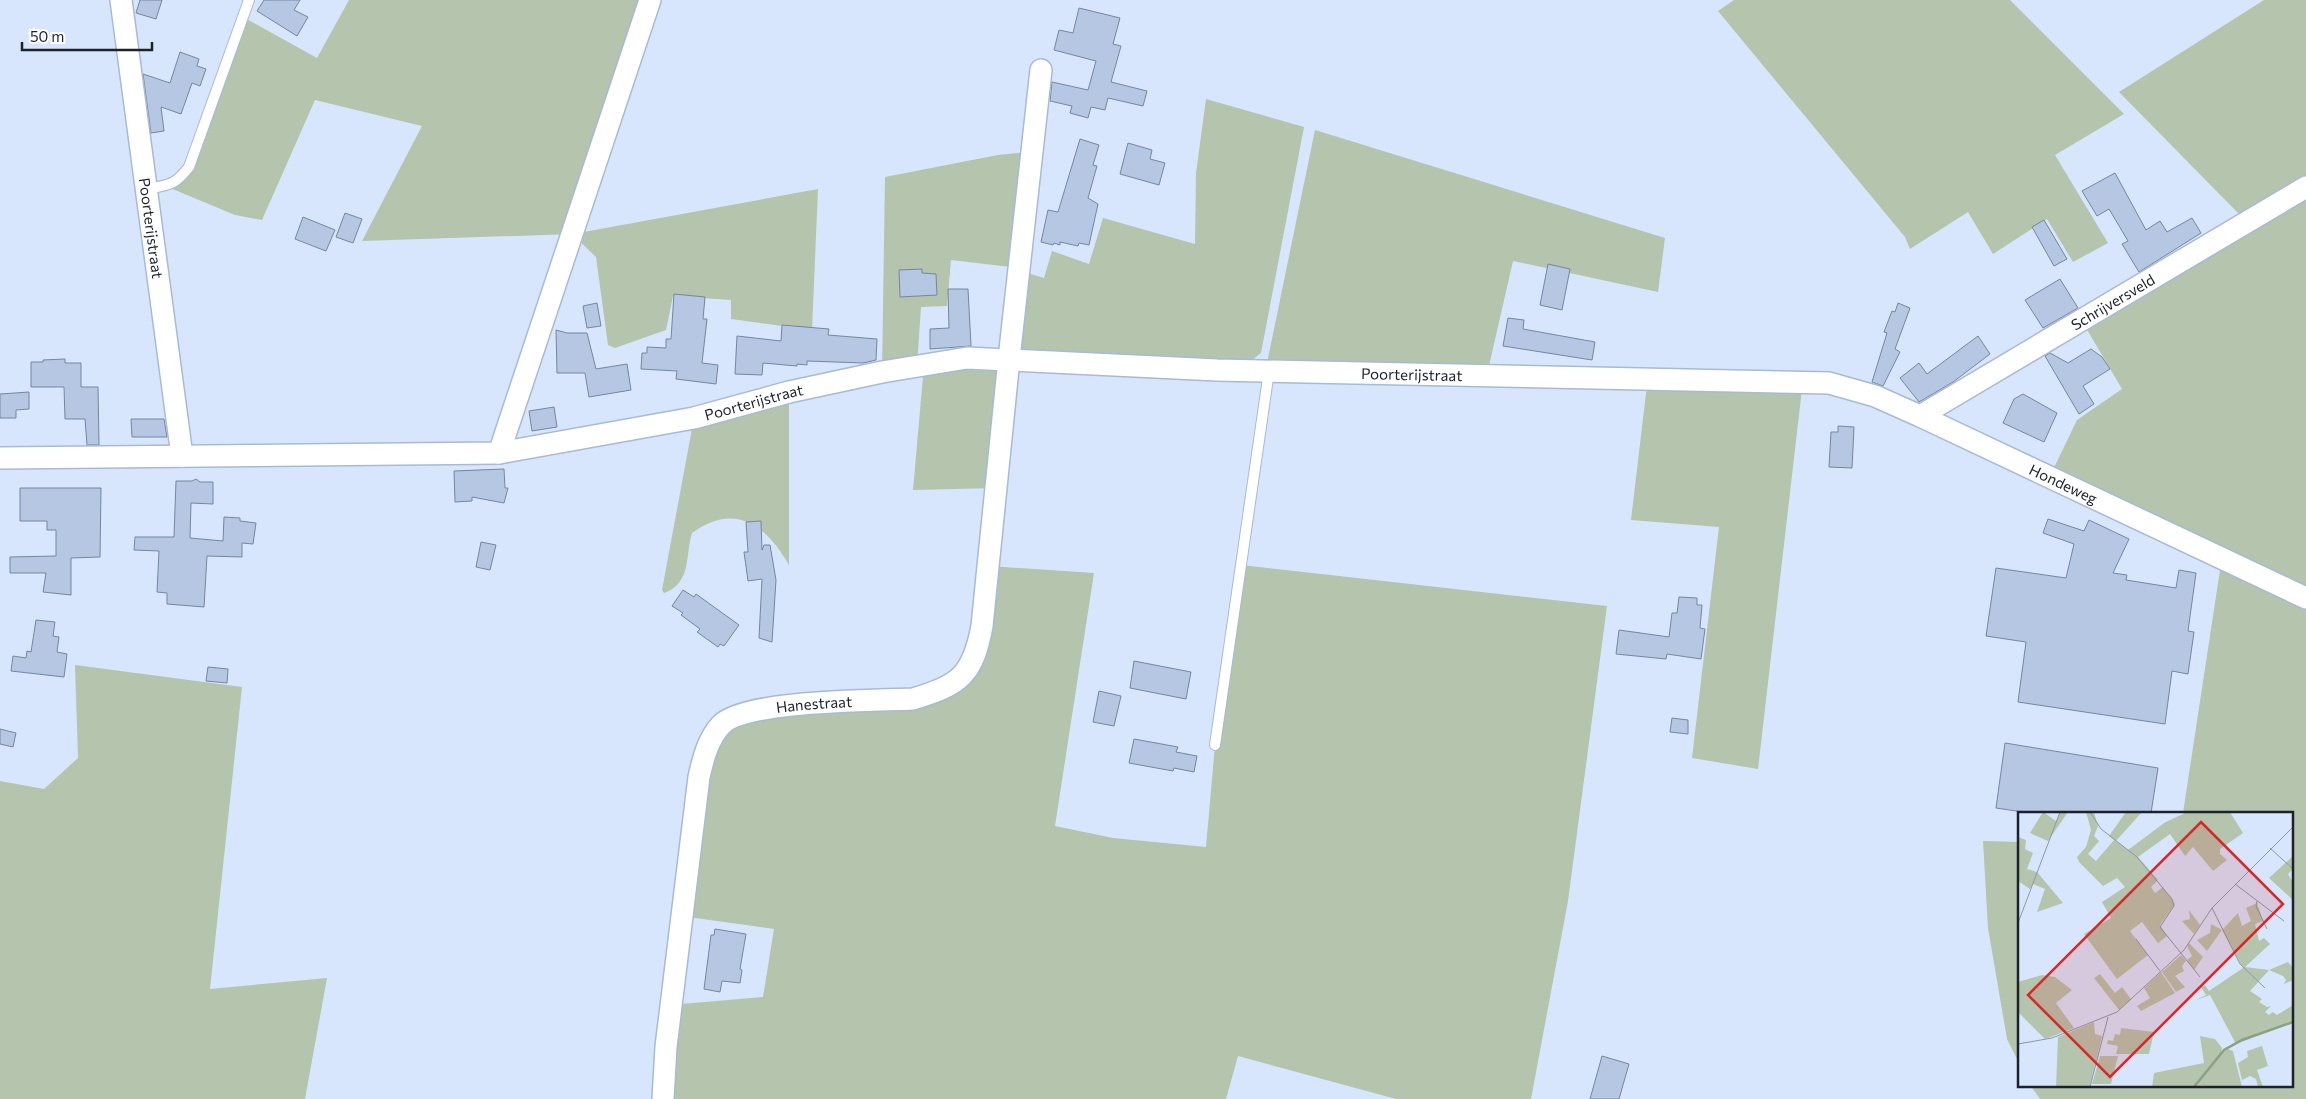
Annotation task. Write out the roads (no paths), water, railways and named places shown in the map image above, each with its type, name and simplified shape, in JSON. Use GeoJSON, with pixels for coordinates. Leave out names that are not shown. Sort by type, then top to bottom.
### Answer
{"type":"FeatureCollection","features":[{"type":"Feature","properties":{"kind":"street","name":"Poorterijstraat"},"geometry":{"type":"LineString","coordinates":[[121,0],[148,189],[182,456]]}},
{"type":"Feature","properties":{"kind":"street"},"geometry":{"type":"LineString","coordinates":[[499,453],[650,0]]}},
{"type":"Feature","properties":{"kind":"street"},"geometry":{"type":"LineString","coordinates":[[1008,359],[1041,70]]}},
{"type":"Feature","properties":{"kind":"street","name":"Schrijversveld"},"geometry":{"type":"LineString","coordinates":[[1920,416],[2306,187]]}},
{"type":"Feature","properties":{"kind":"street","name":"Poorterijstraat"},"geometry":{"type":"LineString","coordinates":[[0,458],[499,453],[694,418],[789,392],[882,372],[967,358],[1269,371],[1817,383]]}},
{"type":"Feature","properties":{"kind":"street","name":"Hanestraat"},"geometry":{"type":"LineString","coordinates":[[663,1099],[667,1030],[697,786],[703,758],[709,744],[722,724],[736,715],[770,707],[913,699],[935,693],[956,683],[971,665],[978,647],[982,626],[1008,359]]}},
{"type":"Feature","properties":{"kind":"street","name":"Hondeweg"},"geometry":{"type":"LineString","coordinates":[[1817,383],[1829,383],[1875,396],[2306,598]]}},
{"type":"Feature","properties":{"kind":"lane"},"geometry":{"type":"LineString","coordinates":[[148,189],[174,183],[189,168],[248,0]]}},
{"type":"Feature","properties":{"kind":"lane"},"geometry":{"type":"LineString","coordinates":[[1215,745],[1269,371]]}}]}
